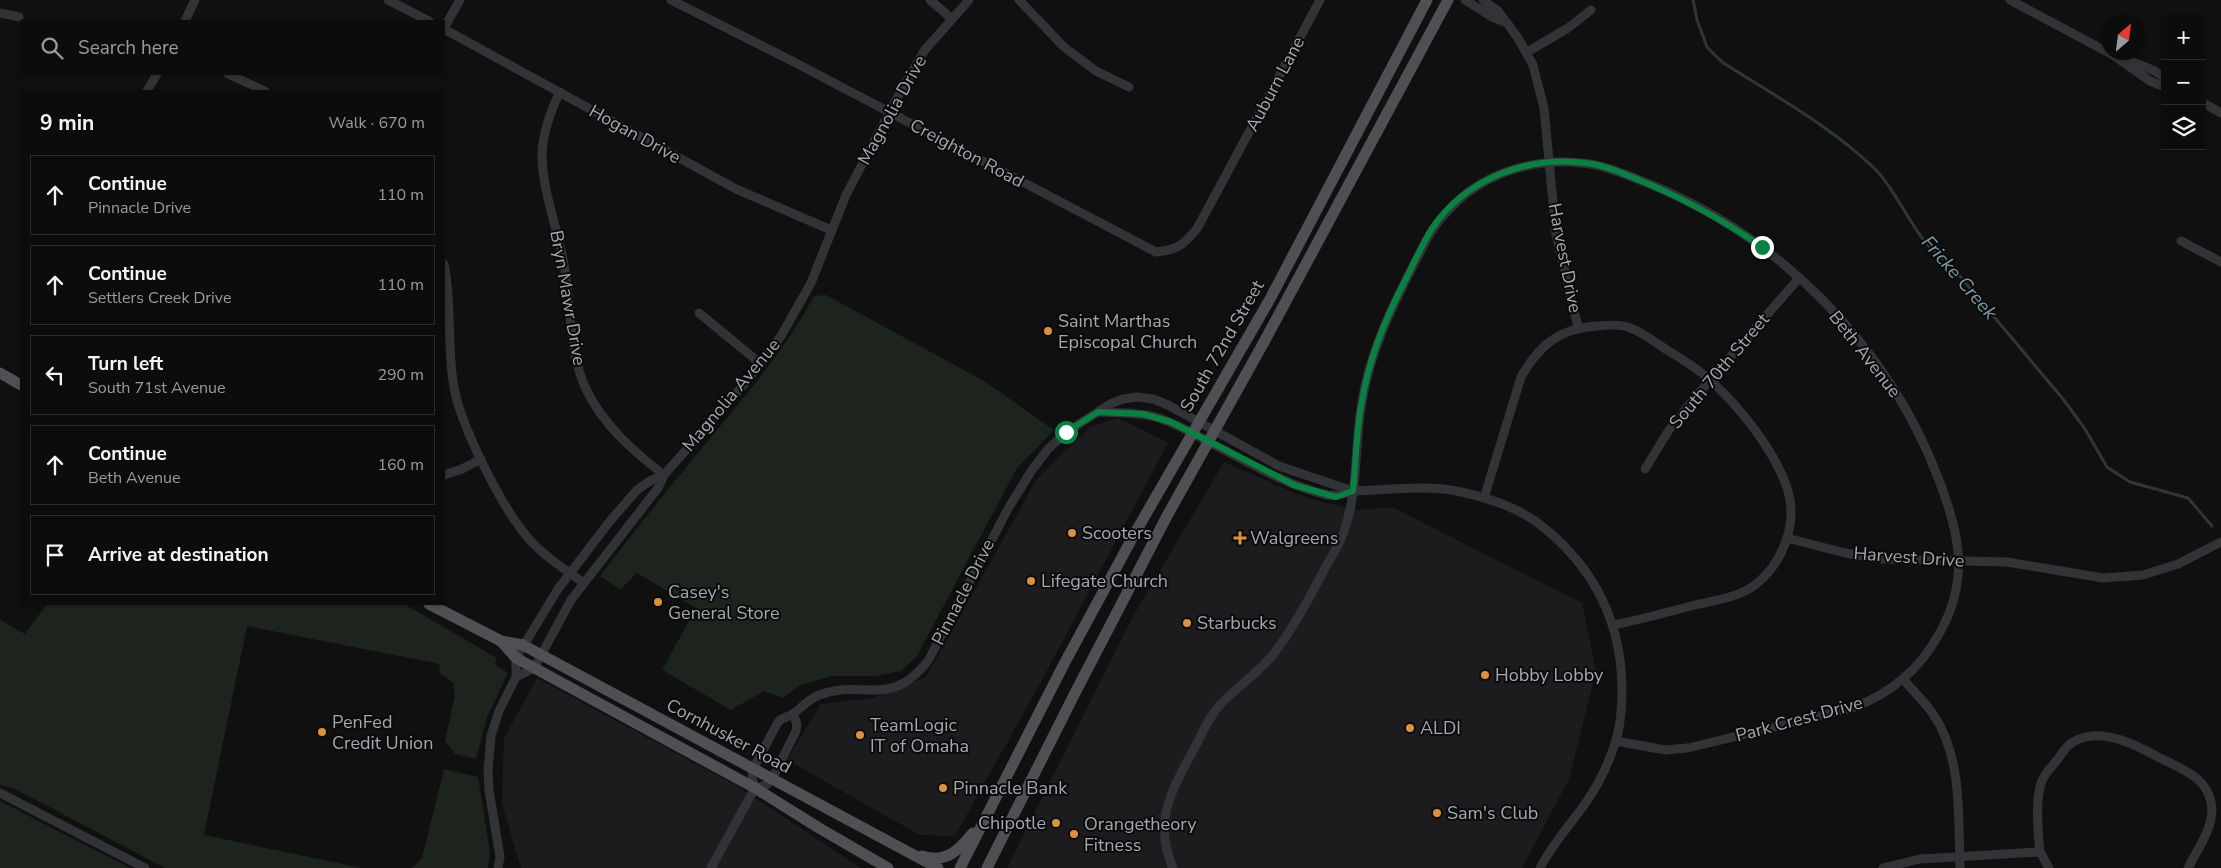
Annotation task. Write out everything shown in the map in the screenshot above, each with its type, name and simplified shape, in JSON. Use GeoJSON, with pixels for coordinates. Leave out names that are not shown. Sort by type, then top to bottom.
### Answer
{"type":"FeatureCollection","features":[{"type":"Feature","properties":{"kind":"main road","name":"South 72nd Street"},"geometry":{"type":"LineString","coordinates":[[960,868],[1082,631],[1135,533],[1270,299],[1427,0]]}},
{"type":"Feature","properties":{"kind":"main road","name":"South 72nd Street"},"geometry":{"type":"LineString","coordinates":[[987,868],[1133,581],[1448,1]]}},
{"type":"Feature","properties":{"kind":"main road"},"geometry":{"type":"LineString","coordinates":[[0,374],[20,384]]}},
{"type":"Feature","properties":{"kind":"main road","name":"Cornhusker Road"},"geometry":{"type":"LineString","coordinates":[[431,605],[501,641],[523,645],[938,868]]}},
{"type":"Feature","properties":{"kind":"main road","name":"Cornhusker Road"},"geometry":{"type":"LineString","coordinates":[[501,641],[516,658],[755,788],[888,868]]}},
{"type":"Feature","properties":{"kind":"main road"},"geometry":{"type":"LineString","coordinates":[[905,850],[930,859],[946,857],[959,850],[987,816]]}},
{"type":"Feature","properties":{"kind":"main road"},"geometry":{"type":"LineString","coordinates":[[995,868],[999,844]]}},
{"type":"Feature","properties":{"kind":"street"},"geometry":{"type":"LineString","coordinates":[[185,20],[195,0]]}},
{"type":"Feature","properties":{"kind":"street"},"geometry":{"type":"LineString","coordinates":[[388,0],[427,20]]}},
{"type":"Feature","properties":{"kind":"street"},"geometry":{"type":"LineString","coordinates":[[445,26],[460,0]]}},
{"type":"Feature","properties":{"kind":"street","name":"Creighton Road"},"geometry":{"type":"LineString","coordinates":[[671,0],[890,112],[1156,252],[1172,251],[1188,240],[1198,227],[1231,167]]}},
{"type":"Feature","properties":{"kind":"street"},"geometry":{"type":"LineString","coordinates":[[930,0],[951,18]]}},
{"type":"Feature","properties":{"kind":"street","name":"Magnolia Drive"},"geometry":{"type":"LineString","coordinates":[[831,230],[846,194],[924,51],[951,18],[969,0]]}},
{"type":"Feature","properties":{"kind":"street"},"geometry":{"type":"LineString","coordinates":[[1019,0],[1064,47],[1096,71],[1129,87]]}},
{"type":"Feature","properties":{"kind":"street","name":"Auburn Lane"},"geometry":{"type":"LineString","coordinates":[[1231,167],[1320,0]]}},
{"type":"Feature","properties":{"kind":"street","name":"Harvest Drive"},"geometry":{"type":"LineString","coordinates":[[1465,0],[1492,17],[1507,23]]}},
{"type":"Feature","properties":{"kind":"street","name":"Harvest Drive"},"geometry":{"type":"LineString","coordinates":[[1484,0],[1498,11],[1527,52],[1533,65],[1544,108],[1556,234],[1578,327],[1609,325],[1627,327],[1651,339],[1710,379],[1757,433],[1779,468],[1788,492],[1790,516],[1787,538],[1845,553],[1882,559],[2007,562],[2103,578],[2143,575],[2178,564],[2221,542]]}},
{"type":"Feature","properties":{"kind":"street"},"geometry":{"type":"LineString","coordinates":[[2010,0],[2101,49]]}},
{"type":"Feature","properties":{"kind":"street"},"geometry":{"type":"LineString","coordinates":[[1527,52],[1568,28],[1592,10]]}},
{"type":"Feature","properties":{"kind":"street"},"geometry":{"type":"LineString","coordinates":[[0,13],[19,17]]}},
{"type":"Feature","properties":{"kind":"street","name":"Hogan Drive"},"geometry":{"type":"LineString","coordinates":[[445,29],[736,189],[831,230]]}},
{"type":"Feature","properties":{"kind":"street"},"geometry":{"type":"LineString","coordinates":[[2120,60],[2150,81],[2161,85]]}},
{"type":"Feature","properties":{"kind":"street"},"geometry":{"type":"LineString","coordinates":[[2126,60],[2161,75]]}},
{"type":"Feature","properties":{"kind":"street"},"geometry":{"type":"LineString","coordinates":[[148,90],[156,75]]}},
{"type":"Feature","properties":{"kind":"street"},"geometry":{"type":"LineString","coordinates":[[230,75],[262,90]]}},
{"type":"Feature","properties":{"kind":"street","name":"Bryn Mawr Drive"},"geometry":{"type":"LineString","coordinates":[[560,92],[546,124],[542,155],[545,181],[564,262],[574,350],[585,387],[604,419],[622,439],[664,475]]}},
{"type":"Feature","properties":{"kind":"street"},"geometry":{"type":"LineString","coordinates":[[2206,104],[2221,113]]}},
{"type":"Feature","properties":{"kind":"street","name":"Beth Avenue"},"geometry":{"type":"LineString","coordinates":[[1173,868],[1166,847],[1164,830],[1165,812],[1170,794],[1211,716],[1224,701],[1268,661],[1294,625],[1343,534],[1353,491],[1362,402],[1371,359],[1393,304],[1433,228],[1448,210],[1490,178],[1516,167],[1550,162],[1586,163],[1617,171],[1672,194],[1732,226],[1762,247],[1799,278],[1846,324],[1892,384],[1926,445],[1949,505],[1958,540],[1959,561]]}},
{"type":"Feature","properties":{"kind":"street","name":"Magnolia Avenue"},"geometry":{"type":"LineString","coordinates":[[534,668],[554,628],[584,583],[658,488],[664,475],[761,364],[781,336],[811,283],[831,230]]}},
{"type":"Feature","properties":{"kind":"street"},"geometry":{"type":"LineString","coordinates":[[2181,241],[2221,262]]}},
{"type":"Feature","properties":{"kind":"street"},"geometry":{"type":"LineString","coordinates":[[445,270],[449,295],[453,384],[465,422],[481,459],[510,515],[541,551],[584,583]]}},
{"type":"Feature","properties":{"kind":"street","name":"South 70th Street"},"geometry":{"type":"LineString","coordinates":[[1645,469],[1669,430],[1710,379],[1799,278]]}},
{"type":"Feature","properties":{"kind":"street"},"geometry":{"type":"LineString","coordinates":[[698,313],[761,364]]}},
{"type":"Feature","properties":{"kind":"street"},"geometry":{"type":"LineString","coordinates":[[1484,498],[1525,370],[1541,348],[1555,338],[1578,327]]}},
{"type":"Feature","properties":{"kind":"street","name":"Pinnacle Drive"},"geometry":{"type":"LineString","coordinates":[[754,769],[778,722],[783,717],[793,714],[805,703],[819,695],[850,689],[881,690],[895,688],[906,683],[917,674],[928,661],[983,553],[1032,470],[1048,449],[1066,432],[1110,404],[1137,397],[1153,399],[1168,405],[1279,466],[1353,491]]}},
{"type":"Feature","properties":{"kind":"street"},"geometry":{"type":"LineString","coordinates":[[1098,412],[1143,414],[1171,422],[1294,485],[1336,497],[1353,491],[1426,489],[1453,490],[1484,498],[1512,508],[1542,525],[1569,550],[1596,587],[1614,625],[1622,670],[1622,704],[1616,741],[1598,783],[1586,802],[1555,840],[1540,868]]}},
{"type":"Feature","properties":{"kind":"street"},"geometry":{"type":"LineString","coordinates":[[445,475],[481,459]]}},
{"type":"Feature","properties":{"kind":"street","name":"Magnolia Avenue"},"geometry":{"type":"LineString","coordinates":[[516,658],[570,573],[610,521],[637,490],[650,481],[664,475]]}},
{"type":"Feature","properties":{"kind":"street"},"geometry":{"type":"LineString","coordinates":[[1614,625],[1730,597],[1754,586],[1772,569],[1787,538]]}},
{"type":"Feature","properties":{"kind":"street","name":"Park Crest Drive"},"geometry":{"type":"LineString","coordinates":[[1616,741],[1665,750],[1688,748],[1852,708],[1878,697],[1903,680],[1915,669],[1932,647],[1943,628],[1952,606],[1958,582],[1959,561]]}},
{"type":"Feature","properties":{"kind":"street"},"geometry":{"type":"LineString","coordinates":[[498,868],[500,857],[489,790],[490,747],[499,711],[516,677],[516,658]]}},
{"type":"Feature","properties":{"kind":"street"},"geometry":{"type":"LineString","coordinates":[[516,677],[534,668]]}},
{"type":"Feature","properties":{"kind":"street"},"geometry":{"type":"LineString","coordinates":[[1903,680],[1934,715],[1950,749],[1955,776],[1960,868]]}},
{"type":"Feature","properties":{"kind":"street"},"geometry":{"type":"LineString","coordinates":[[755,788],[766,785],[772,779],[796,731],[797,724],[793,714]]}},
{"type":"Feature","properties":{"kind":"street"},"geometry":{"type":"LineString","coordinates":[[2049,868],[2040,852],[2038,804],[2043,778],[2066,748],[2073,742],[2086,737],[2100,736],[2130,742],[2188,772],[2200,780],[2208,792],[2212,813],[2210,824],[2188,868]]}},
{"type":"Feature","properties":{"kind":"street"},"geometry":{"type":"LineString","coordinates":[[711,868],[755,788],[752,778],[754,769]]}},
{"type":"Feature","properties":{"kind":"street"},"geometry":{"type":"LineString","coordinates":[[0,794],[144,868]]}},
{"type":"Feature","properties":{"kind":"street"},"geometry":{"type":"LineString","coordinates":[[1883,868],[1920,859],[2040,852]]}},
{"type":"Feature","properties":{"kind":"shaded area"},"geometry":{"type":"Polygon","coordinates":[[[826,295],[984,381],[1054,430],[1017,468],[917,656],[901,671],[875,676],[831,676],[799,686],[783,698],[764,691],[731,710],[662,670],[696,608],[637,573],[620,590],[600,576],[660,499],[760,378],[789,338],[814,296],[826,295]]]}},
{"type":"Feature","properties":{"kind":"shaded area"},"geometry":{"type":"Polygon","coordinates":[[[1118,418],[1168,443],[1042,680],[955,836],[920,835],[787,760],[821,704],[873,698],[926,677],[1037,479],[1090,427],[1118,418]]]}},
{"type":"Feature","properties":{"kind":"shaded area"},"geometry":{"type":"Polygon","coordinates":[[[1224,462],[1297,494],[1322,502],[1359,510],[1392,507],[1582,603],[1596,670],[1569,779],[1522,868],[1007,868],[1132,618],[1224,462]]]}},
{"type":"Feature","properties":{"kind":"shaded area"},"geometry":{"type":"Polygon","coordinates":[[[46,605],[406,605],[497,658],[495,664],[508,673],[487,717],[476,759],[455,754],[445,741],[455,695],[453,683],[439,673],[440,664],[247,626],[204,835],[362,868],[165,868],[13,788],[0,785],[0,620],[25,634],[46,605]]]}},
{"type":"Feature","properties":{"kind":"shaded area"},"geometry":{"type":"Polygon","coordinates":[[[537,678],[737,786],[861,868],[521,868],[502,804],[504,738],[537,678]]]}},
{"type":"Feature","properties":{"kind":"shaded area"},"geometry":{"type":"Polygon","coordinates":[[[444,769],[478,777],[490,852],[488,868],[412,868],[422,858],[444,769]]]}},
{"type":"Feature","properties":{"kind":"shaded area"},"geometry":{"type":"Polygon","coordinates":[[[0,801],[130,868],[0,868],[0,801]]]}},
{"type":"Feature","properties":{"kind":"waterway","name":"Fricke Creek"},"geometry":{"type":"LineString","coordinates":[[1693,0],[1697,20],[1707,47],[1722,62],[1819,124],[1856,152],[1883,178],[1927,244],[1948,262],[2063,399],[2085,429],[2107,467],[2130,482],[2188,498],[2212,526]]}},
{"type":"Feature","properties":{"kind":"place","name":"Saint Marthas Episcopal Church"},"geometry":{"type":"Point","coordinates":[1048,331]}},
{"type":"Feature","properties":{"kind":"place","name":"Scooters"},"geometry":{"type":"Point","coordinates":[1072,533]}},
{"type":"Feature","properties":{"kind":"place","name":"Walgreens"},"geometry":{"type":"Point","coordinates":[1240,538]}},
{"type":"Feature","properties":{"kind":"place","name":"Lifegate Church"},"geometry":{"type":"Point","coordinates":[1031,581]}},
{"type":"Feature","properties":{"kind":"place","name":"Casey's General Store"},"geometry":{"type":"Point","coordinates":[658,602]}},
{"type":"Feature","properties":{"kind":"place","name":"Starbucks"},"geometry":{"type":"Point","coordinates":[1187,623]}},
{"type":"Feature","properties":{"kind":"place","name":"Hobby Lobby"},"geometry":{"type":"Point","coordinates":[1485,675]}},
{"type":"Feature","properties":{"kind":"place","name":"ALDI"},"geometry":{"type":"Point","coordinates":[1410,728]}},
{"type":"Feature","properties":{"kind":"place","name":"PenFed Credit Union"},"geometry":{"type":"Point","coordinates":[322,732]}},
{"type":"Feature","properties":{"kind":"place","name":"TeamLogic IT of Omaha"},"geometry":{"type":"Point","coordinates":[860,735]}},
{"type":"Feature","properties":{"kind":"place","name":"Pinnacle Bank"},"geometry":{"type":"Point","coordinates":[943,788]}},
{"type":"Feature","properties":{"kind":"place","name":"Sam's Club"},"geometry":{"type":"Point","coordinates":[1437,813]}},
{"type":"Feature","properties":{"kind":"place","name":"Chipotle"},"geometry":{"type":"Point","coordinates":[1056,823]}},
{"type":"Feature","properties":{"kind":"place","name":"Orangetheory Fitness"},"geometry":{"type":"Point","coordinates":[1074,834]}},
{"type":"Feature","properties":{"kind":"route"},"geometry":{"type":"LineString","coordinates":[[1066,432],[1098,412],[1143,414],[1171,422],[1294,485],[1336,497],[1353,491],[1362,402],[1371,359],[1393,304],[1433,228],[1448,210],[1490,178],[1516,167],[1562,162],[1586,163],[1617,171],[1672,194],[1732,226],[1762,247]]}}]}
